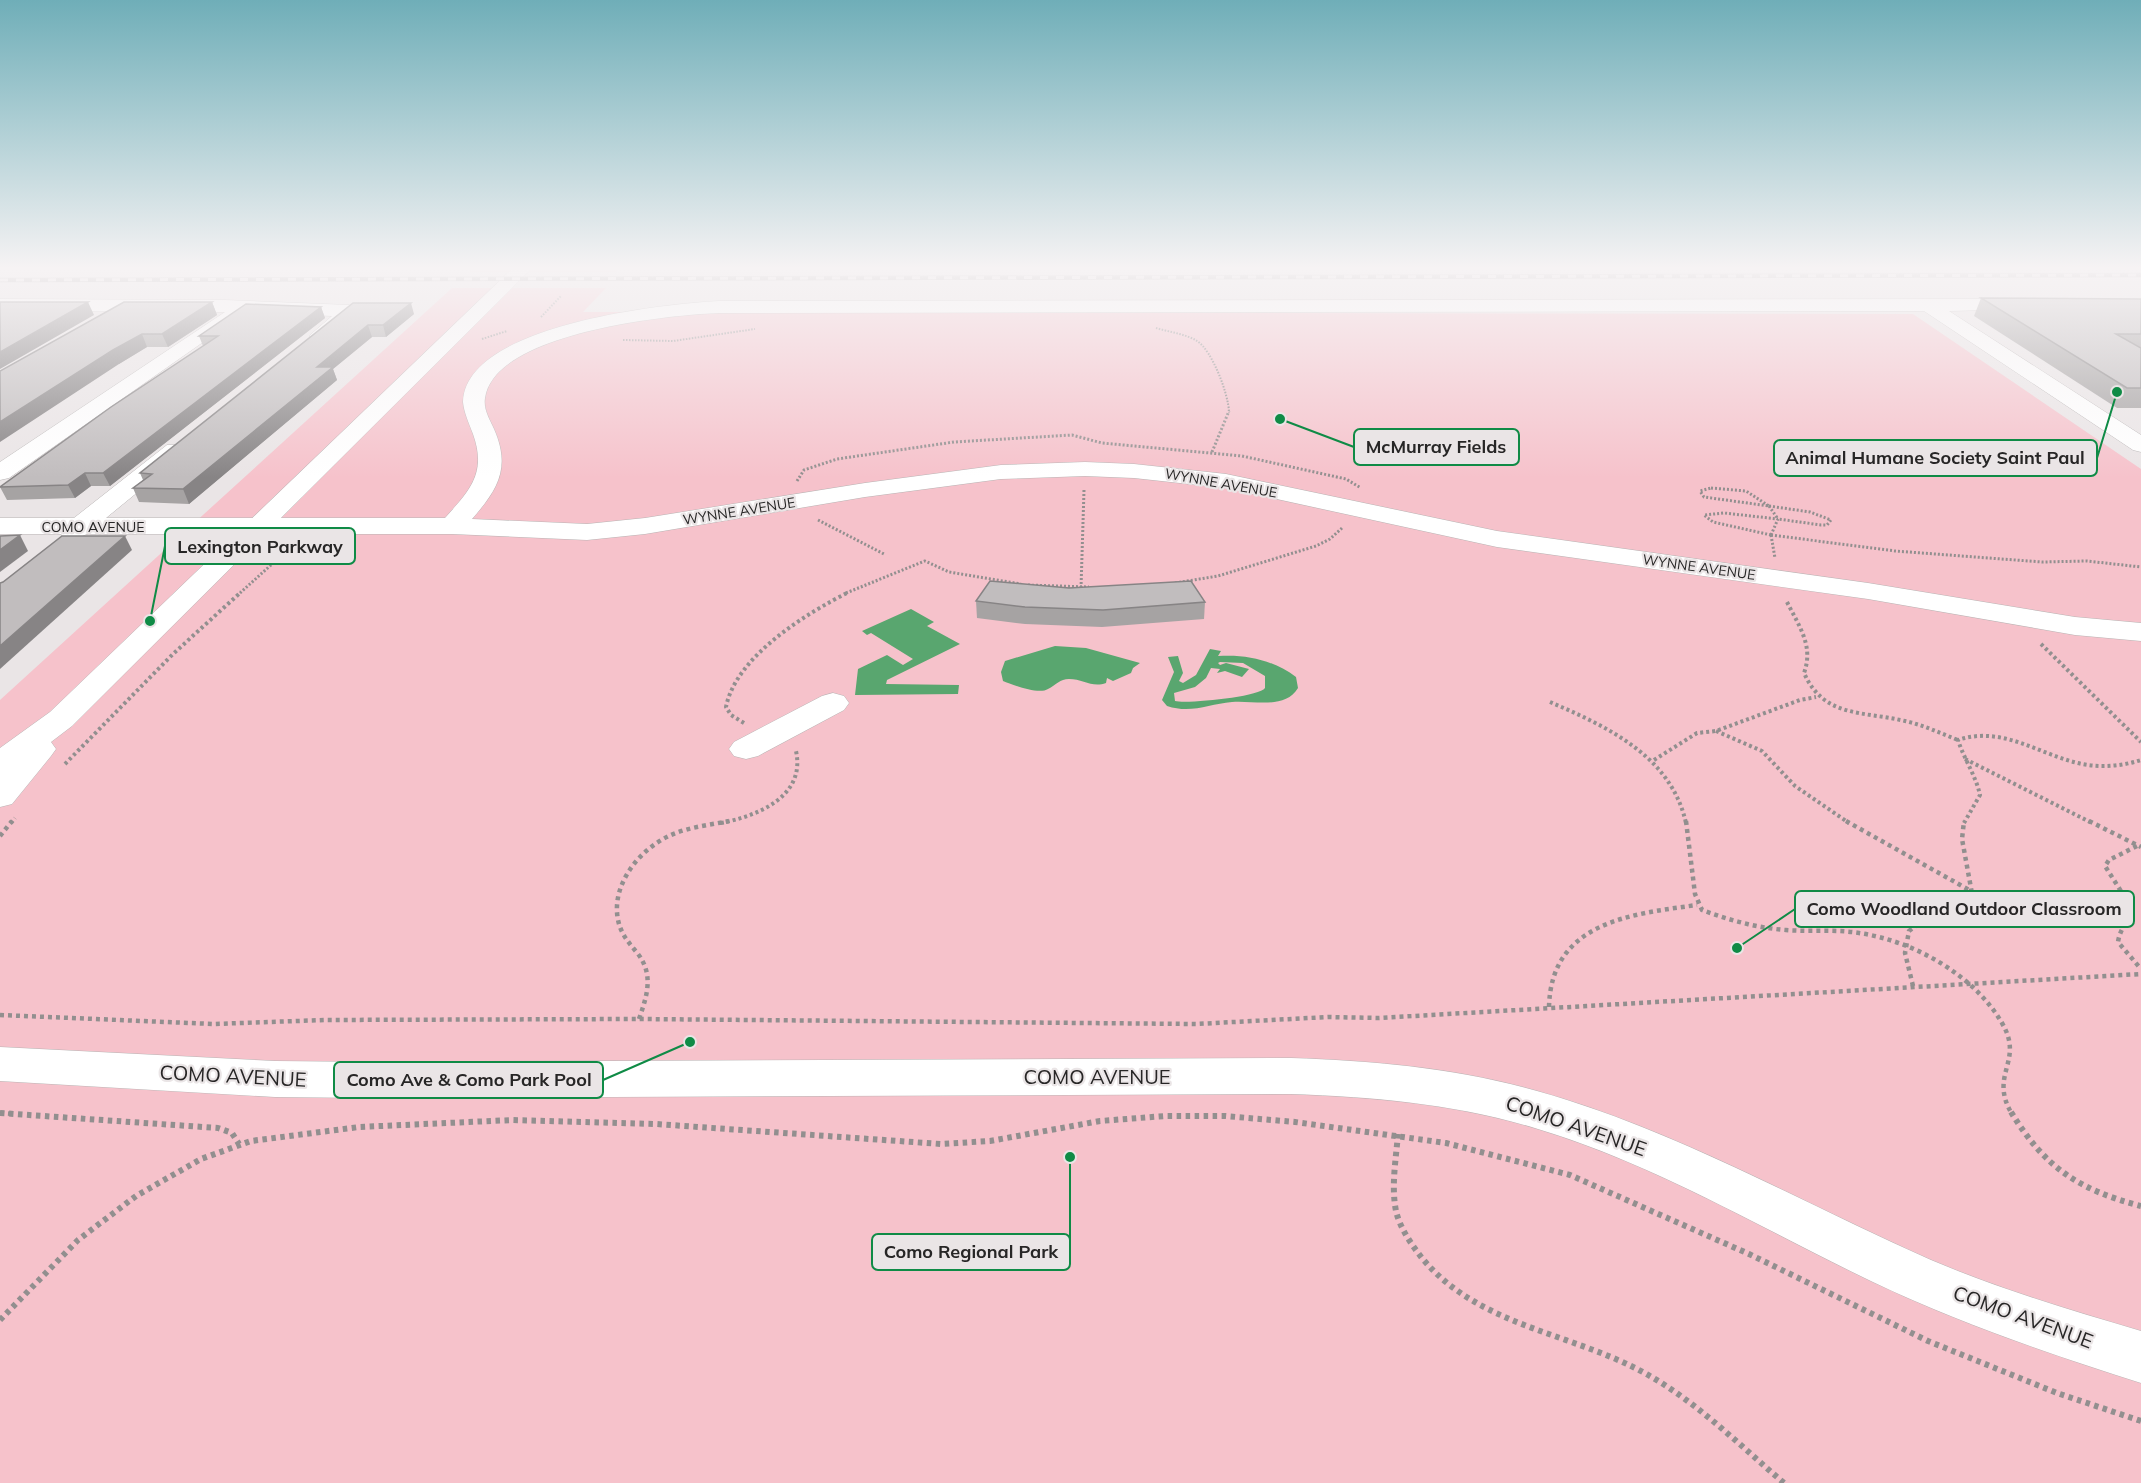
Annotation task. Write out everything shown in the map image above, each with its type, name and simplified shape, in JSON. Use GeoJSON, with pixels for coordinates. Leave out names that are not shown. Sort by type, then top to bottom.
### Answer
{"type":"FeatureCollection","features":[{"type":"Feature","properties":{"kind":"street"},"geometry":{"type":"LineString","coordinates":[[0,473],[197,339]]}},
{"type":"Feature","properties":{"kind":"street"},"geometry":{"type":"LineString","coordinates":[[303,349],[315,339]]}},
{"type":"Feature","properties":{"kind":"street"},"geometry":{"type":"LineString","coordinates":[[0,764],[61,719],[280,530],[456,339]]}},
{"type":"Feature","properties":{"kind":"street"},"geometry":{"type":"LineString","coordinates":[[452,526],[485,484],[493,466],[491,449],[473,408],[474,394],[480,382],[511,355],[545,339]]}},
{"type":"Feature","properties":{"kind":"street"},"geometry":{"type":"LineString","coordinates":[[1980,339],[2141,445]]}},
{"type":"Feature","properties":{"kind":"street"},"geometry":{"type":"LineString","coordinates":[[54,546],[190,438]]}},
{"type":"Feature","properties":{"kind":"street","name":"WYNNE AVENUE"},"geometry":{"type":"LineString","coordinates":[[280,530],[452,526],[598,531],[970,475],[1085,469],[1167,473],[1216,480],[1497,538],[1868,591],[2075,626],[2141,632]]}},
{"type":"Feature","properties":{"kind":"street","name":"COMO AVENUE"},"geometry":{"type":"LineString","coordinates":[[0,526],[280,530]]}},
{"type":"Feature","properties":{"kind":"street"},"geometry":{"type":"LineString","coordinates":[[758,742],[833,703]]}},
{"type":"Feature","properties":{"kind":"street"},"geometry":{"type":"LineString","coordinates":[[11,803],[61,719]]}},
{"type":"Feature","properties":{"kind":"street","name":"COMO AVENUE"},"geometry":{"type":"LineString","coordinates":[[0,1064],[275,1079],[1291,1076],[1362,1079],[1435,1087],[1528,1108],[1649,1150],[1702,1173],[1916,1277],[2061,1332],[2141,1357]]}},
{"type":"Feature","properties":{"kind":"path"},"geometry":{"type":"LineString","coordinates":[[628,339],[670,342],[704,339]]}},
{"type":"Feature","properties":{"kind":"path"},"geometry":{"type":"LineString","coordinates":[[1194,339],[1208,349],[1229,401],[1229,415],[1212,452]]}},
{"type":"Feature","properties":{"kind":"path"},"geometry":{"type":"LineString","coordinates":[[1080,598],[1085,469]]}},
{"type":"Feature","properties":{"kind":"path"},"geometry":{"type":"LineString","coordinates":[[1779,520],[1771,507],[1760,498],[1737,488],[1706,489],[1700,493],[1711,498],[1771,507],[1820,514],[1831,520],[1827,525],[1821,525],[1779,520],[1719,511],[1704,515],[1713,522],[1771,535],[1936,556],[2042,562],[2087,561],[2141,567]]}},
{"type":"Feature","properties":{"kind":"path"},"geometry":{"type":"LineString","coordinates":[[813,516],[884,554]]}},
{"type":"Feature","properties":{"kind":"path"},"geometry":{"type":"LineString","coordinates":[[1771,535],[1779,520]]}},
{"type":"Feature","properties":{"kind":"path"},"geometry":{"type":"LineString","coordinates":[[1172,583],[1218,576],[1316,546],[1330,539],[1347,523]]}},
{"type":"Feature","properties":{"kind":"path"},"geometry":{"type":"LineString","coordinates":[[59,770],[173,654],[282,555],[280,530]]}},
{"type":"Feature","properties":{"kind":"path"},"geometry":{"type":"LineString","coordinates":[[639,1019],[648,992],[648,972],[638,951],[626,938],[620,925],[617,899],[623,879],[635,862],[671,835],[747,818],[782,798],[798,771],[799,760],[796,750],[786,741],[758,742],[726,707],[741,674],[777,637],[802,617],[846,592],[925,561],[949,572],[982,579],[1092,587]]}},
{"type":"Feature","properties":{"kind":"path"},"geometry":{"type":"LineString","coordinates":[[1783,595],[1793,610],[1808,644],[1809,659],[1804,673],[1816,697],[1834,707],[1915,724],[1958,740],[1981,733],[1999,736],[2060,758],[2089,765],[2118,765],[2141,760]]}},
{"type":"Feature","properties":{"kind":"path"},"geometry":{"type":"LineString","coordinates":[[2039,640],[2058,663],[2141,742]]}},
{"type":"Feature","properties":{"kind":"path"},"geometry":{"type":"LineString","coordinates":[[1654,760],[1697,733],[1716,731],[1800,700],[1816,697]]}},
{"type":"Feature","properties":{"kind":"path"},"geometry":{"type":"LineString","coordinates":[[1550,702],[1571,710],[1654,760],[1666,772],[1682,804],[1694,866],[1697,905],[1702,910],[1751,925],[1785,930],[1849,931],[1868,934],[1947,968],[1987,1002],[2006,1032],[2011,1050],[2010,1062],[2002,1075],[2004,1098],[2021,1128],[2045,1156],[2083,1187],[2141,1206]]}},
{"type":"Feature","properties":{"kind":"path"},"geometry":{"type":"LineString","coordinates":[[1716,731],[1762,751],[1795,786],[1835,815],[1971,891]]}},
{"type":"Feature","properties":{"kind":"path"},"geometry":{"type":"LineString","coordinates":[[1913,986],[1905,948],[1906,935],[1916,924],[1931,917],[1954,913],[1973,899],[1962,839],[1964,821],[1980,795],[1978,784],[1964,759],[1958,740]]}},
{"type":"Feature","properties":{"kind":"path"},"geometry":{"type":"LineString","coordinates":[[1964,759],[2139,847]]}},
{"type":"Feature","properties":{"kind":"path"},"geometry":{"type":"LineString","coordinates":[[0,836],[11,803]]}},
{"type":"Feature","properties":{"kind":"path"},"geometry":{"type":"LineString","coordinates":[[2139,847],[2109,860],[2105,866],[2131,907],[2129,919],[2120,928],[2118,942],[2141,972]]}},
{"type":"Feature","properties":{"kind":"path"},"geometry":{"type":"LineString","coordinates":[[1549,1007],[1551,981],[1562,960],[1591,932],[1609,921],[1697,905]]}},
{"type":"Feature","properties":{"kind":"path"},"geometry":{"type":"LineString","coordinates":[[0,1015],[214,1024],[324,1020],[639,1019],[1196,1024],[1328,1017],[1380,1018],[2141,972]]}},
{"type":"Feature","properties":{"kind":"path"},"geometry":{"type":"LineString","coordinates":[[0,1113],[218,1128],[232,1133],[239,1144]]}},
{"type":"Feature","properties":{"kind":"path"},"geometry":{"type":"LineString","coordinates":[[0,1320],[37,1276],[82,1234],[142,1191],[195,1163],[239,1144],[339,1128],[444,1121],[594,1122],[940,1144],[990,1142],[1100,1121],[1165,1116],[1224,1116],[1398,1134],[1446,1143],[1570,1175],[1749,1254],[1928,1341],[2057,1393],[2141,1421]]}},
{"type":"Feature","properties":{"kind":"path"},"geometry":{"type":"LineString","coordinates":[[1398,1134],[1394,1176],[1396,1212],[1407,1237],[1439,1279],[1499,1316],[1637,1369],[1681,1396],[1784,1483]]}},
{"type":"Feature","properties":{"kind":"shaded area"},"geometry":{"type":"Polygon","coordinates":[[[396,339],[1950,339],[2141,469],[2141,1483],[0,1483],[0,700],[396,339]]]}},
{"type":"Feature","properties":{"kind":"shaded area"},"geometry":{"type":"Polygon","coordinates":[[[911,609],[934,622],[927,626],[960,644],[887,680],[886,684],[959,685],[958,694],[855,695],[858,669],[887,655],[903,665],[913,659],[871,633],[867,635],[862,631],[911,609]]]}},
{"type":"Feature","properties":{"kind":"shaded area"},"geometry":{"type":"Polygon","coordinates":[[[1055,646],[1086,648],[1140,663],[1133,668],[1131,673],[1113,681],[1107,678],[1106,683],[1101,684],[1066,679],[1044,691],[1039,691],[1003,681],[1001,672],[1005,661],[1055,646]]]}},
{"type":"Feature","properties":{"kind":"shaded area"},"geometry":{"type":"Polygon","coordinates":[[[1210,649],[1221,651],[1218,656],[1249,657],[1269,662],[1296,677],[1298,688],[1292,695],[1277,702],[1232,702],[1192,709],[1167,706],[1162,700],[1174,672],[1168,657],[1178,656],[1183,673],[1179,681],[1183,683],[1196,675],[1210,649]],[[1218,663],[1249,669],[1242,677],[1225,671],[1217,673],[1220,669],[1211,668],[1206,678],[1195,687],[1174,693],[1175,701],[1222,699],[1250,694],[1265,688],[1265,676],[1243,663],[1218,663]]]}},
{"type":"Feature","properties":{"kind":"building"},"geometry":{"type":"Polygon","coordinates":[[[0,339],[23,339],[0,352],[0,339]]]}},
{"type":"Feature","properties":{"kind":"building"},"geometry":{"type":"Polygon","coordinates":[[[57,339],[133,339],[0,422],[0,371],[57,339]]]}},
{"type":"Feature","properties":{"kind":"building"},"geometry":{"type":"Polygon","coordinates":[[[213,339],[279,339],[103,473],[85,473],[68,485],[0,487],[111,407],[213,339]]]}},
{"type":"Feature","properties":{"kind":"building"},"geometry":{"type":"Polygon","coordinates":[[[308,339],[351,339],[317,367],[333,367],[183,489],[133,488],[152,474],[140,473],[308,339]]]}},
{"type":"Feature","properties":{"kind":"building"},"geometry":{"type":"Polygon","coordinates":[[[2048,339],[2125,339],[2141,348],[2141,388],[2127,388],[2048,339]]]}},
{"type":"Feature","properties":{"kind":"building"},"geometry":{"type":"Polygon","coordinates":[[[20,535],[0,550],[0,536],[20,535]]]}},
{"type":"Feature","properties":{"kind":"building"},"geometry":{"type":"Polygon","coordinates":[[[62,536],[125,536],[0,646],[0,583],[62,536]]]}},
{"type":"Feature","properties":{"kind":"building"},"geometry":{"type":"Polygon","coordinates":[[[990,581],[1069,588],[1191,581],[1205,602],[1103,610],[1025,607],[976,601],[990,581]]]}},
{"type":"Feature","properties":{"kind":"place","name":"Animal Humane Society Saint Paul"},"geometry":{"type":"Point","coordinates":[2117,392]}},
{"type":"Feature","properties":{"kind":"place","name":"McMurray Fields"},"geometry":{"type":"Point","coordinates":[1280,419]}},
{"type":"Feature","properties":{"kind":"place","name":"Lexington Parkway"},"geometry":{"type":"Point","coordinates":[150,621]}},
{"type":"Feature","properties":{"kind":"place","name":"Como Woodland Outdoor Classroom"},"geometry":{"type":"Point","coordinates":[1737,948]}},
{"type":"Feature","properties":{"kind":"place","name":"Como Ave & Como Park Pool"},"geometry":{"type":"Point","coordinates":[690,1042]}},
{"type":"Feature","properties":{"kind":"place","name":"Como Regional Park"},"geometry":{"type":"Point","coordinates":[1070,1157]}}]}
